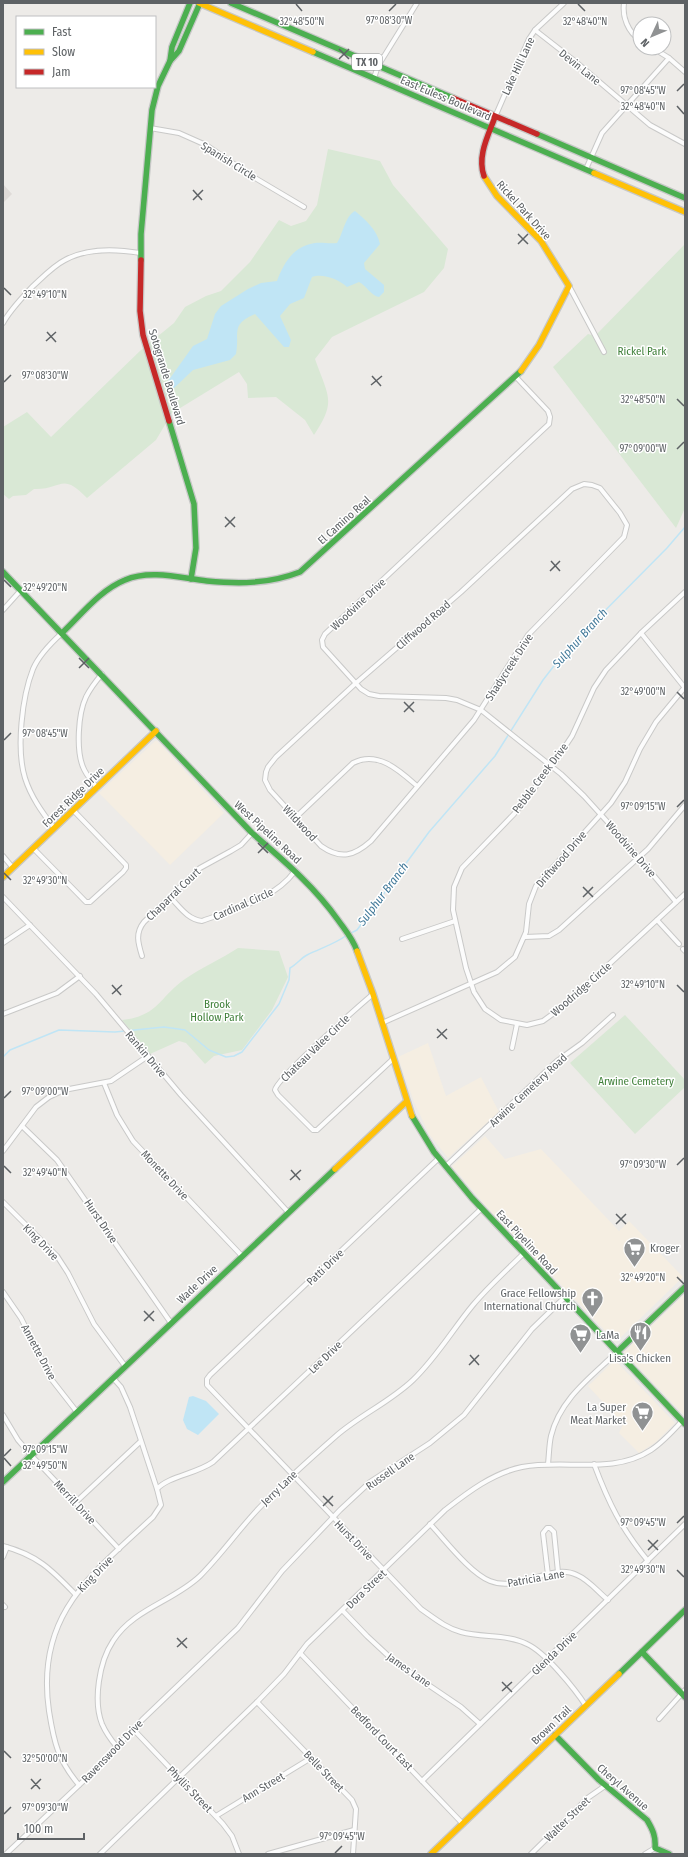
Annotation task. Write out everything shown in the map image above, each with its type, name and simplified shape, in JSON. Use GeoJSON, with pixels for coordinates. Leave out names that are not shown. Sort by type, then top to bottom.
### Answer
{"type":"FeatureCollection","features":[{"type":"Feature","properties":{"kind":"street","name":"Sotogrande Boulevard"},"geometry":{"type":"LineString","coordinates":[[170,61],[172,47],[190,3]]}},
{"type":"Feature","properties":{"kind":"street","name":"Sotogrande Boulevard"},"geometry":{"type":"LineString","coordinates":[[191,579],[196,548],[194,504],[143,335],[140,311],[140,253],[152,110],[158,86],[170,61],[179,51],[199,3]]}},
{"type":"Feature","properties":{"kind":"street","name":"East Euless Boulevard"},"geometry":{"type":"LineString","coordinates":[[199,3],[685,212]]}},
{"type":"Feature","properties":{"kind":"street","name":"East Euless Boulevard"},"geometry":{"type":"LineString","coordinates":[[231,3],[685,198]]}},
{"type":"Feature","properties":{"kind":"street"},"geometry":{"type":"LineString","coordinates":[[374,78],[378,66],[417,3]]}},
{"type":"Feature","properties":{"kind":"street","name":"Lake Hill Lane"},"geometry":{"type":"LineString","coordinates":[[495,117],[529,39],[535,30],[564,3]]}},
{"type":"Feature","properties":{"kind":"street"},"geometry":{"type":"LineString","coordinates":[[624,3],[623,11],[627,25],[632,32]]}},
{"type":"Feature","properties":{"kind":"street","name":"Devin Lane"},"geometry":{"type":"LineString","coordinates":[[535,30],[576,62],[650,125],[685,144]]}},
{"type":"Feature","properties":{"kind":"street"},"geometry":{"type":"LineString","coordinates":[[666,56],[685,72]]}},
{"type":"Feature","properties":{"kind":"street"},"geometry":{"type":"LineString","coordinates":[[586,169],[602,133],[669,58]]}},
{"type":"Feature","properties":{"kind":"street","name":"Rickel Park Drive"},"geometry":{"type":"LineString","coordinates":[[495,117],[481,160],[484,178],[490,188],[537,236],[550,254],[604,352]]}},
{"type":"Feature","properties":{"kind":"street","name":"Spanish Circle"},"geometry":{"type":"LineString","coordinates":[[150,128],[179,133],[206,145],[250,175],[304,207]]}},
{"type":"Feature","properties":{"kind":"street"},"geometry":{"type":"LineString","coordinates":[[3,323],[16,304],[64,260],[84,253],[108,250],[140,253]]}},
{"type":"Feature","properties":{"kind":"street","name":"El Camino Real"},"geometry":{"type":"LineString","coordinates":[[62,633],[116,584],[124,580],[153,575],[218,582],[269,582],[286,579],[300,572],[516,377],[536,352],[569,286]]}},
{"type":"Feature","properties":{"kind":"street","name":"Woodvine Drive"},"geometry":{"type":"LineString","coordinates":[[516,377],[548,411],[550,417],[549,424],[325,634],[322,642],[326,651],[365,692],[379,696],[446,698],[457,700],[481,710],[506,728],[552,766],[600,815],[676,902]]}},
{"type":"Feature","properties":{"kind":"street","name":"Cliffwood Road"},"geometry":{"type":"LineString","coordinates":[[266,772],[276,757],[356,683],[461,592],[572,489],[576,486],[585,484]]}},
{"type":"Feature","properties":{"kind":"street","name":"Shadycreek Drive"},"geometry":{"type":"LineString","coordinates":[[350,855],[361,850],[371,841],[416,786],[474,720],[528,634],[624,537],[627,525],[620,513],[600,488],[585,484]]}},
{"type":"Feature","properties":{"kind":"street","name":"West Pipeline Road"},"geometry":{"type":"LineString","coordinates":[[3,572],[102,674],[252,833],[322,898],[342,924],[355,946],[373,994],[406,1102],[416,1126],[439,1158]]}},
{"type":"Feature","properties":{"kind":"street"},"geometry":{"type":"LineString","coordinates":[[3,610],[21,590]]}},
{"type":"Feature","properties":{"kind":"street","name":"Pebble Creek Drive"},"geometry":{"type":"LineString","coordinates":[[471,983],[455,921],[453,893],[456,880],[462,868],[514,814],[552,766],[572,736],[599,679],[641,633],[685,592]]}},
{"type":"Feature","properties":{"kind":"street"},"geometry":{"type":"LineString","coordinates":[[54,828],[34,799],[25,779],[21,760],[21,731],[28,684],[33,669],[44,651],[62,633]]}},
{"type":"Feature","properties":{"kind":"street"},"geometry":{"type":"LineString","coordinates":[[641,633],[685,688]]}},
{"type":"Feature","properties":{"kind":"street"},"geometry":{"type":"LineString","coordinates":[[97,788],[88,778],[82,766],[79,751],[80,726],[86,697],[102,674]]}},
{"type":"Feature","properties":{"kind":"street","name":"Driftwood Drive"},"geometry":{"type":"LineString","coordinates":[[382,1023],[502,968],[515,957],[525,937],[528,926],[529,904],[536,886],[600,815],[620,790],[640,749],[656,722],[685,688]]}},
{"type":"Feature","properties":{"kind":"street","name":"Forest Ridge Drive"},"geometry":{"type":"LineString","coordinates":[[3,877],[156,731]]}},
{"type":"Feature","properties":{"kind":"street"},"geometry":{"type":"LineString","coordinates":[[295,818],[353,763],[358,761],[366,759],[384,762],[399,770],[416,786]]}},
{"type":"Feature","properties":{"kind":"street","name":"Wildwood"},"geometry":{"type":"LineString","coordinates":[[266,772],[265,780],[267,785],[295,818],[328,850],[350,855]]}},
{"type":"Feature","properties":{"kind":"street"},"geometry":{"type":"LineString","coordinates":[[525,937],[549,936],[559,930],[638,858],[685,805]]}},
{"type":"Feature","properties":{"kind":"street"},"geometry":{"type":"LineString","coordinates":[[33,848],[86,902],[90,902],[123,872],[126,865],[73,810]]}},
{"type":"Feature","properties":{"kind":"street","name":"Chaparral Court"},"geometry":{"type":"LineString","coordinates":[[142,956],[137,939],[139,927],[200,868],[241,845],[252,833]]}},
{"type":"Feature","properties":{"kind":"street"},"geometry":{"type":"LineString","coordinates":[[3,856],[13,868]]}},
{"type":"Feature","properties":{"kind":"street","name":"Cardinal Circle"},"geometry":{"type":"LineString","coordinates":[[170,897],[189,917],[194,920],[202,921],[271,894],[290,879],[295,872]]}},
{"type":"Feature","properties":{"kind":"street","name":"Woodridge Circle"},"geometry":{"type":"LineString","coordinates":[[471,983],[474,992],[485,1009],[501,1020],[517,1024],[539,1023],[555,1014],[685,894]]}},
{"type":"Feature","properties":{"kind":"street","name":"Rankin Drive"},"geometry":{"type":"LineString","coordinates":[[3,897],[80,976],[148,1056],[288,1212]]}},
{"type":"Feature","properties":{"kind":"street"},"geometry":{"type":"LineString","coordinates":[[657,920],[679,944]]}},
{"type":"Feature","properties":{"kind":"street"},"geometry":{"type":"LineString","coordinates":[[402,939],[455,921]]}},
{"type":"Feature","properties":{"kind":"street"},"geometry":{"type":"LineString","coordinates":[[3,943],[30,924]]}},
{"type":"Feature","properties":{"kind":"street"},"geometry":{"type":"LineString","coordinates":[[3,1014],[57,994],[80,976]]}},
{"type":"Feature","properties":{"kind":"street","name":"Chateau Valee Circle"},"geometry":{"type":"LineString","coordinates":[[373,994],[297,1064],[277,1084],[275,1090],[278,1095],[313,1130],[317,1130],[393,1059]]}},
{"type":"Feature","properties":{"kind":"street","name":"Arwine Cemetery Road"},"geometry":{"type":"LineString","coordinates":[[446,1166],[557,1061],[582,1043],[613,1015]]}},
{"type":"Feature","properties":{"kind":"street"},"geometry":{"type":"LineString","coordinates":[[512,1048],[517,1024]]}},
{"type":"Feature","properties":{"kind":"street"},"geometry":{"type":"LineString","coordinates":[[3,1151],[36,1107],[49,1097],[64,1090],[104,1083],[118,1078],[148,1056]]}},
{"type":"Feature","properties":{"kind":"street","name":"Monette Drive"},"geometry":{"type":"LineString","coordinates":[[104,1083],[117,1115],[134,1141],[242,1256]]}},
{"type":"Feature","properties":{"kind":"street","name":"Wade Drive"},"geometry":{"type":"LineString","coordinates":[[3,1482],[406,1102]]}},
{"type":"Feature","properties":{"kind":"street","name":"Hurst Drive"},"geometry":{"type":"LineString","coordinates":[[22,1126],[57,1160],[171,1322]]}},
{"type":"Feature","properties":{"kind":"street","name":"East Pipeline Road"},"geometry":{"type":"LineString","coordinates":[[439,1158],[482,1208],[684,1422]]}},
{"type":"Feature","properties":{"kind":"street","name":"Patti Drive"},"geometry":{"type":"LineString","coordinates":[[210,1375],[439,1158]]}},
{"type":"Feature","properties":{"kind":"street","name":"King Drive"},"geometry":{"type":"LineString","coordinates":[[3,1202],[57,1256],[68,1273],[94,1324],[126,1366]]}},
{"type":"Feature","properties":{"kind":"street","name":"Lee Drive"},"geometry":{"type":"LineString","coordinates":[[157,1489],[164,1483],[206,1468],[249,1430],[482,1208]]}},
{"type":"Feature","properties":{"kind":"street","name":"Jerry Lane"},"geometry":{"type":"LineString","coordinates":[[117,1747],[109,1738],[102,1724],[98,1707],[101,1668],[113,1641],[136,1618],[196,1579],[263,1504],[338,1435],[412,1381],[438,1352],[474,1304],[524,1253]]}},
{"type":"Feature","properties":{"kind":"street"},"geometry":{"type":"LineString","coordinates":[[548,1464],[550,1438],[562,1408],[575,1392],[685,1287]]}},
{"type":"Feature","properties":{"kind":"street","name":"Annette Drive"},"geometry":{"type":"LineString","coordinates":[[3,1292],[21,1318],[52,1380],[77,1412]]}},
{"type":"Feature","properties":{"kind":"street","name":"Russell Lane"},"geometry":{"type":"LineString","coordinates":[[218,1648],[238,1628],[286,1566],[370,1482],[430,1443],[464,1415],[522,1341],[565,1297]]}},
{"type":"Feature","properties":{"kind":"street","name":"Hurst Drive"},"geometry":{"type":"LineString","coordinates":[[210,1375],[207,1380],[207,1385],[422,1609],[447,1626],[472,1634],[517,1640],[528,1644],[547,1660],[579,1695],[586,1706]]}},
{"type":"Feature","properties":{"kind":"street","name":"King Drive"},"geometry":{"type":"LineString","coordinates":[[79,1785],[69,1773],[58,1751],[52,1731],[47,1690],[50,1650],[64,1611],[75,1594],[153,1517],[159,1509],[160,1502],[126,1396],[121,1387],[113,1378]]}},
{"type":"Feature","properties":{"kind":"street","name":"Merrill Drive"},"geometry":{"type":"LineString","coordinates":[[3,1415],[18,1440],[119,1549]]}},
{"type":"Feature","properties":{"kind":"street","name":"Dora Street"},"geometry":{"type":"LineString","coordinates":[[100,1854],[257,1702],[284,1674],[300,1653],[445,1510],[487,1480],[521,1467],[548,1464],[621,1463],[643,1455],[684,1422]]}},
{"type":"Feature","properties":{"kind":"street"},"geometry":{"type":"LineString","coordinates":[[76,1502],[141,1441]]}},
{"type":"Feature","properties":{"kind":"street"},"geometry":{"type":"LineString","coordinates":[[594,1464],[613,1512],[634,1544],[648,1561]]}},
{"type":"Feature","properties":{"kind":"street","name":"Patricia Lane"},"geometry":{"type":"LineString","coordinates":[[430,1524],[475,1572],[490,1581],[504,1584],[516,1583],[558,1572],[576,1574],[608,1600]]}},
{"type":"Feature","properties":{"kind":"street","name":"Glenda Drive"},"geometry":{"type":"LineString","coordinates":[[422,1781],[685,1524]]}},
{"type":"Feature","properties":{"kind":"street"},"geometry":{"type":"LineString","coordinates":[[548,1575],[543,1534],[547,1528],[550,1528],[554,1532],[558,1572]]}},
{"type":"Feature","properties":{"kind":"street"},"geometry":{"type":"LineString","coordinates":[[3,1557],[5,1547],[32,1556],[42,1563],[75,1594]]}},
{"type":"Feature","properties":{"kind":"street","name":"Brown Trail"},"geometry":{"type":"LineString","coordinates":[[431,1854],[685,1610]]}},
{"type":"Feature","properties":{"kind":"street","name":"James Lane"},"geometry":{"type":"LineString","coordinates":[[343,1611],[396,1663],[455,1702],[480,1724]]}},
{"type":"Feature","properties":{"kind":"street","name":"Ravenswood Drive"},"geometry":{"type":"LineString","coordinates":[[6,1854],[79,1785],[133,1730],[218,1648]]}},
{"type":"Feature","properties":{"kind":"street"},"geometry":{"type":"LineString","coordinates":[[642,1652],[674,1685],[684,1693],[659,1719]]}},
{"type":"Feature","properties":{"kind":"street","name":"Bedford Court East"},"geometry":{"type":"LineString","coordinates":[[300,1653],[463,1824]]}},
{"type":"Feature","properties":{"kind":"street","name":"Belle Street"},"geometry":{"type":"LineString","coordinates":[[257,1702],[354,1804],[356,1809],[353,1854]]}},
{"type":"Feature","properties":{"kind":"street","name":"Phyllis Street"},"geometry":{"type":"LineString","coordinates":[[133,1730],[216,1816],[232,1836],[239,1854]]}},
{"type":"Feature","properties":{"kind":"street","name":"Cheryl Avenue"},"geometry":{"type":"LineString","coordinates":[[555,1735],[605,1786],[637,1809],[654,1832],[657,1842],[655,1848]]}},
{"type":"Feature","properties":{"kind":"street","name":"Ann Street"},"geometry":{"type":"LineString","coordinates":[[216,1816],[311,1758]]}},
{"type":"Feature","properties":{"kind":"street","name":"Walter Street"},"geometry":{"type":"LineString","coordinates":[[531,1854],[589,1798],[605,1786]]}},
{"type":"Feature","properties":{"kind":"street"},"geometry":{"type":"LineString","coordinates":[[268,1854],[354,1830]]}},
{"type":"Feature","properties":{"kind":"street"},"geometry":{"type":"LineString","coordinates":[[645,1854],[655,1848],[669,1854]]}},
{"type":"Feature","properties":{"kind":"shaded area"},"geometry":{"type":"Polygon","coordinates":[[[3,184],[12,194],[3,203],[3,184]]]}},
{"type":"Feature","properties":{"kind":"shaded area"},"geometry":{"type":"Polygon","coordinates":[[[155,741],[157,741],[224,813],[170,865],[99,793],[155,741]]]}},
{"type":"Feature","properties":{"kind":"shaded area"},"geometry":{"type":"Polygon","coordinates":[[[428,1043],[446,1096],[481,1077],[499,1112],[448,1158],[429,1134],[414,1102],[398,1057],[428,1043]]]}},
{"type":"Feature","properties":{"kind":"shaded area"},"geometry":{"type":"Polygon","coordinates":[[[485,1136],[505,1159],[541,1149],[619,1231],[629,1221],[683,1277],[616,1342],[493,1214],[452,1166],[485,1136]]]}},
{"type":"Feature","properties":{"kind":"shaded area"},"geometry":{"type":"Polygon","coordinates":[[[685,1294],[685,1416],[624,1352],[685,1294]]]}},
{"type":"Feature","properties":{"kind":"shaded area"},"geometry":{"type":"Polygon","coordinates":[[[615,1360],[675,1423],[656,1442],[639,1453],[619,1433],[623,1424],[588,1386],[615,1360]]]}},
{"type":"Feature","properties":{"kind":"green space"},"geometry":{"type":"Polygon","coordinates":[[[328,149],[380,161],[393,185],[448,249],[444,268],[424,292],[332,337],[315,359],[326,390],[328,406],[326,414],[314,435],[305,420],[276,397],[248,398],[247,384],[239,372],[172,413],[156,440],[87,498],[72,485],[66,484],[43,489],[34,489],[26,495],[13,496],[9,499],[3,494],[3,427],[27,412],[51,437],[141,350],[174,323],[185,307],[206,296],[221,291],[250,262],[279,220],[291,226],[306,221],[317,205],[328,149]]]}},
{"type":"Feature","properties":{"kind":"green space","name":"Rickel Park"},"geometry":{"type":"Polygon","coordinates":[[[685,244],[685,508],[676,528],[553,367],[588,334],[595,336],[685,244]]]}},
{"type":"Feature","properties":{"kind":"green space","name":"Brook Hollow Park"},"geometry":{"type":"Polygon","coordinates":[[[238,948],[279,951],[288,977],[272,1010],[242,1050],[214,1056],[205,1064],[186,1043],[179,1041],[150,1054],[122,1020],[134,1018],[151,1010],[185,979],[238,948]]]}},
{"type":"Feature","properties":{"kind":"green space","name":"Arwine Cemetery"},"geometry":{"type":"Polygon","coordinates":[[[625,1015],[685,1080],[685,1087],[635,1134],[570,1063],[625,1015]]]}},
{"type":"Feature","properties":{"kind":"water"},"geometry":{"type":"Polygon","coordinates":[[[355,211],[374,230],[379,239],[380,244],[364,263],[365,269],[384,285],[384,292],[379,297],[374,295],[359,282],[347,287],[340,282],[325,276],[312,277],[304,298],[290,304],[280,316],[291,340],[289,347],[284,347],[255,314],[247,318],[239,326],[236,354],[230,360],[193,370],[172,390],[167,388],[166,384],[193,346],[207,339],[215,314],[221,306],[248,289],[261,283],[277,281],[287,261],[296,251],[301,248],[315,243],[337,243],[346,221],[355,211]]]}},
{"type":"Feature","properties":{"kind":"water"},"geometry":{"type":"Polygon","coordinates":[[[193,1396],[206,1401],[219,1414],[198,1435],[187,1429],[183,1420],[189,1397],[193,1396]]]}},
{"type":"Feature","properties":{"kind":"waterway","name":"Sulphur Branch"},"geometry":{"type":"LineString","coordinates":[[351,933],[357,930],[429,832],[495,756],[543,680],[567,649],[667,548],[685,527]]}},
{"type":"Feature","properties":{"kind":"waterway","name":"Sulphur Branch"},"geometry":{"type":"LineString","coordinates":[[3,1057],[10,1050],[59,1030],[115,1032],[164,1027],[185,1030],[209,1050],[226,1057],[234,1056],[242,1052],[279,1004],[289,980],[290,968],[307,955],[347,935]]}},
{"type":"Feature","properties":{"kind":"traffic: fast"},"geometry":{"type":"LineString","coordinates":[[141,260],[141,234],[152,110],[158,86],[170,61],[172,47],[190,3]]}},
{"type":"Feature","properties":{"kind":"traffic: fast"},"geometry":{"type":"LineString","coordinates":[[170,61],[179,51],[200,3]]}},
{"type":"Feature","properties":{"kind":"traffic: fast"},"geometry":{"type":"LineString","coordinates":[[231,3],[453,98]]}},
{"type":"Feature","properties":{"kind":"traffic: fast"},"geometry":{"type":"LineString","coordinates":[[313,52],[594,173]]}},
{"type":"Feature","properties":{"kind":"traffic: fast"},"geometry":{"type":"LineString","coordinates":[[537,134],[685,198]]}},
{"type":"Feature","properties":{"kind":"traffic: fast"},"geometry":{"type":"LineString","coordinates":[[62,633],[99,596],[116,584],[135,577],[145,575],[166,575],[207,581],[242,583],[277,579],[300,572],[521,371]]}},
{"type":"Feature","properties":{"kind":"traffic: fast"},"geometry":{"type":"LineString","coordinates":[[169,421],[194,504],[196,548],[191,579]]}},
{"type":"Feature","properties":{"kind":"traffic: fast"},"geometry":{"type":"LineString","coordinates":[[3,572],[252,833],[287,863],[319,896],[338,920],[357,951]]}},
{"type":"Feature","properties":{"kind":"traffic: fast"},"geometry":{"type":"LineString","coordinates":[[412,1116],[434,1152],[472,1198],[685,1424]]}},
{"type":"Feature","properties":{"kind":"traffic: fast"},"geometry":{"type":"LineString","coordinates":[[3,1482],[335,1169]]}},
{"type":"Feature","properties":{"kind":"traffic: fast"},"geometry":{"type":"LineString","coordinates":[[617,1352],[685,1287]]}},
{"type":"Feature","properties":{"kind":"traffic: fast"},"geometry":{"type":"LineString","coordinates":[[619,1674],[685,1610]]}},
{"type":"Feature","properties":{"kind":"traffic: fast"},"geometry":{"type":"LineString","coordinates":[[642,1652],[685,1697]]}},
{"type":"Feature","properties":{"kind":"traffic: fast"},"geometry":{"type":"LineString","coordinates":[[555,1735],[599,1780],[647,1820],[654,1834],[655,1848],[669,1854]]}},
{"type":"Feature","properties":{"kind":"traffic: slow"},"geometry":{"type":"LineString","coordinates":[[199,3],[313,52]]}},
{"type":"Feature","properties":{"kind":"traffic: slow"},"geometry":{"type":"LineString","coordinates":[[594,173],[685,212]]}},
{"type":"Feature","properties":{"kind":"traffic: slow"},"geometry":{"type":"LineString","coordinates":[[484,176],[497,196],[541,241],[569,286],[539,345],[521,371]]}},
{"type":"Feature","properties":{"kind":"traffic: slow"},"geometry":{"type":"LineString","coordinates":[[3,877],[156,731]]}},
{"type":"Feature","properties":{"kind":"traffic: slow"},"geometry":{"type":"LineString","coordinates":[[357,951],[373,994],[412,1116]]}},
{"type":"Feature","properties":{"kind":"traffic: slow"},"geometry":{"type":"LineString","coordinates":[[335,1169],[406,1102]]}},
{"type":"Feature","properties":{"kind":"traffic: slow"},"geometry":{"type":"LineString","coordinates":[[431,1854],[619,1674]]}},
{"type":"Feature","properties":{"kind":"traffic: jam"},"geometry":{"type":"LineString","coordinates":[[453,98],[537,134]]}},
{"type":"Feature","properties":{"kind":"traffic: jam"},"geometry":{"type":"LineString","coordinates":[[484,176],[482,169],[484,146],[495,117]]}},
{"type":"Feature","properties":{"kind":"traffic: jam"},"geometry":{"type":"LineString","coordinates":[[141,260],[140,311],[143,335],[169,421]]}},
{"type":"Feature","properties":{"kind":"place","name":"Kroger"},"geometry":{"type":"Point","coordinates":[634,1268]}},
{"type":"Feature","properties":{"kind":"place","name":"Grace Fellowship International Church"},"geometry":{"type":"Point","coordinates":[592,1318]}},
{"type":"Feature","properties":{"kind":"place","name":"Lisa's Chicken"},"geometry":{"type":"Point","coordinates":[640,1352]}},
{"type":"Feature","properties":{"kind":"place","name":"LaMa"},"geometry":{"type":"Point","coordinates":[580,1354]}},
{"type":"Feature","properties":{"kind":"place","name":"La Super Meat Market"},"geometry":{"type":"Point","coordinates":[642,1432]}}]}
